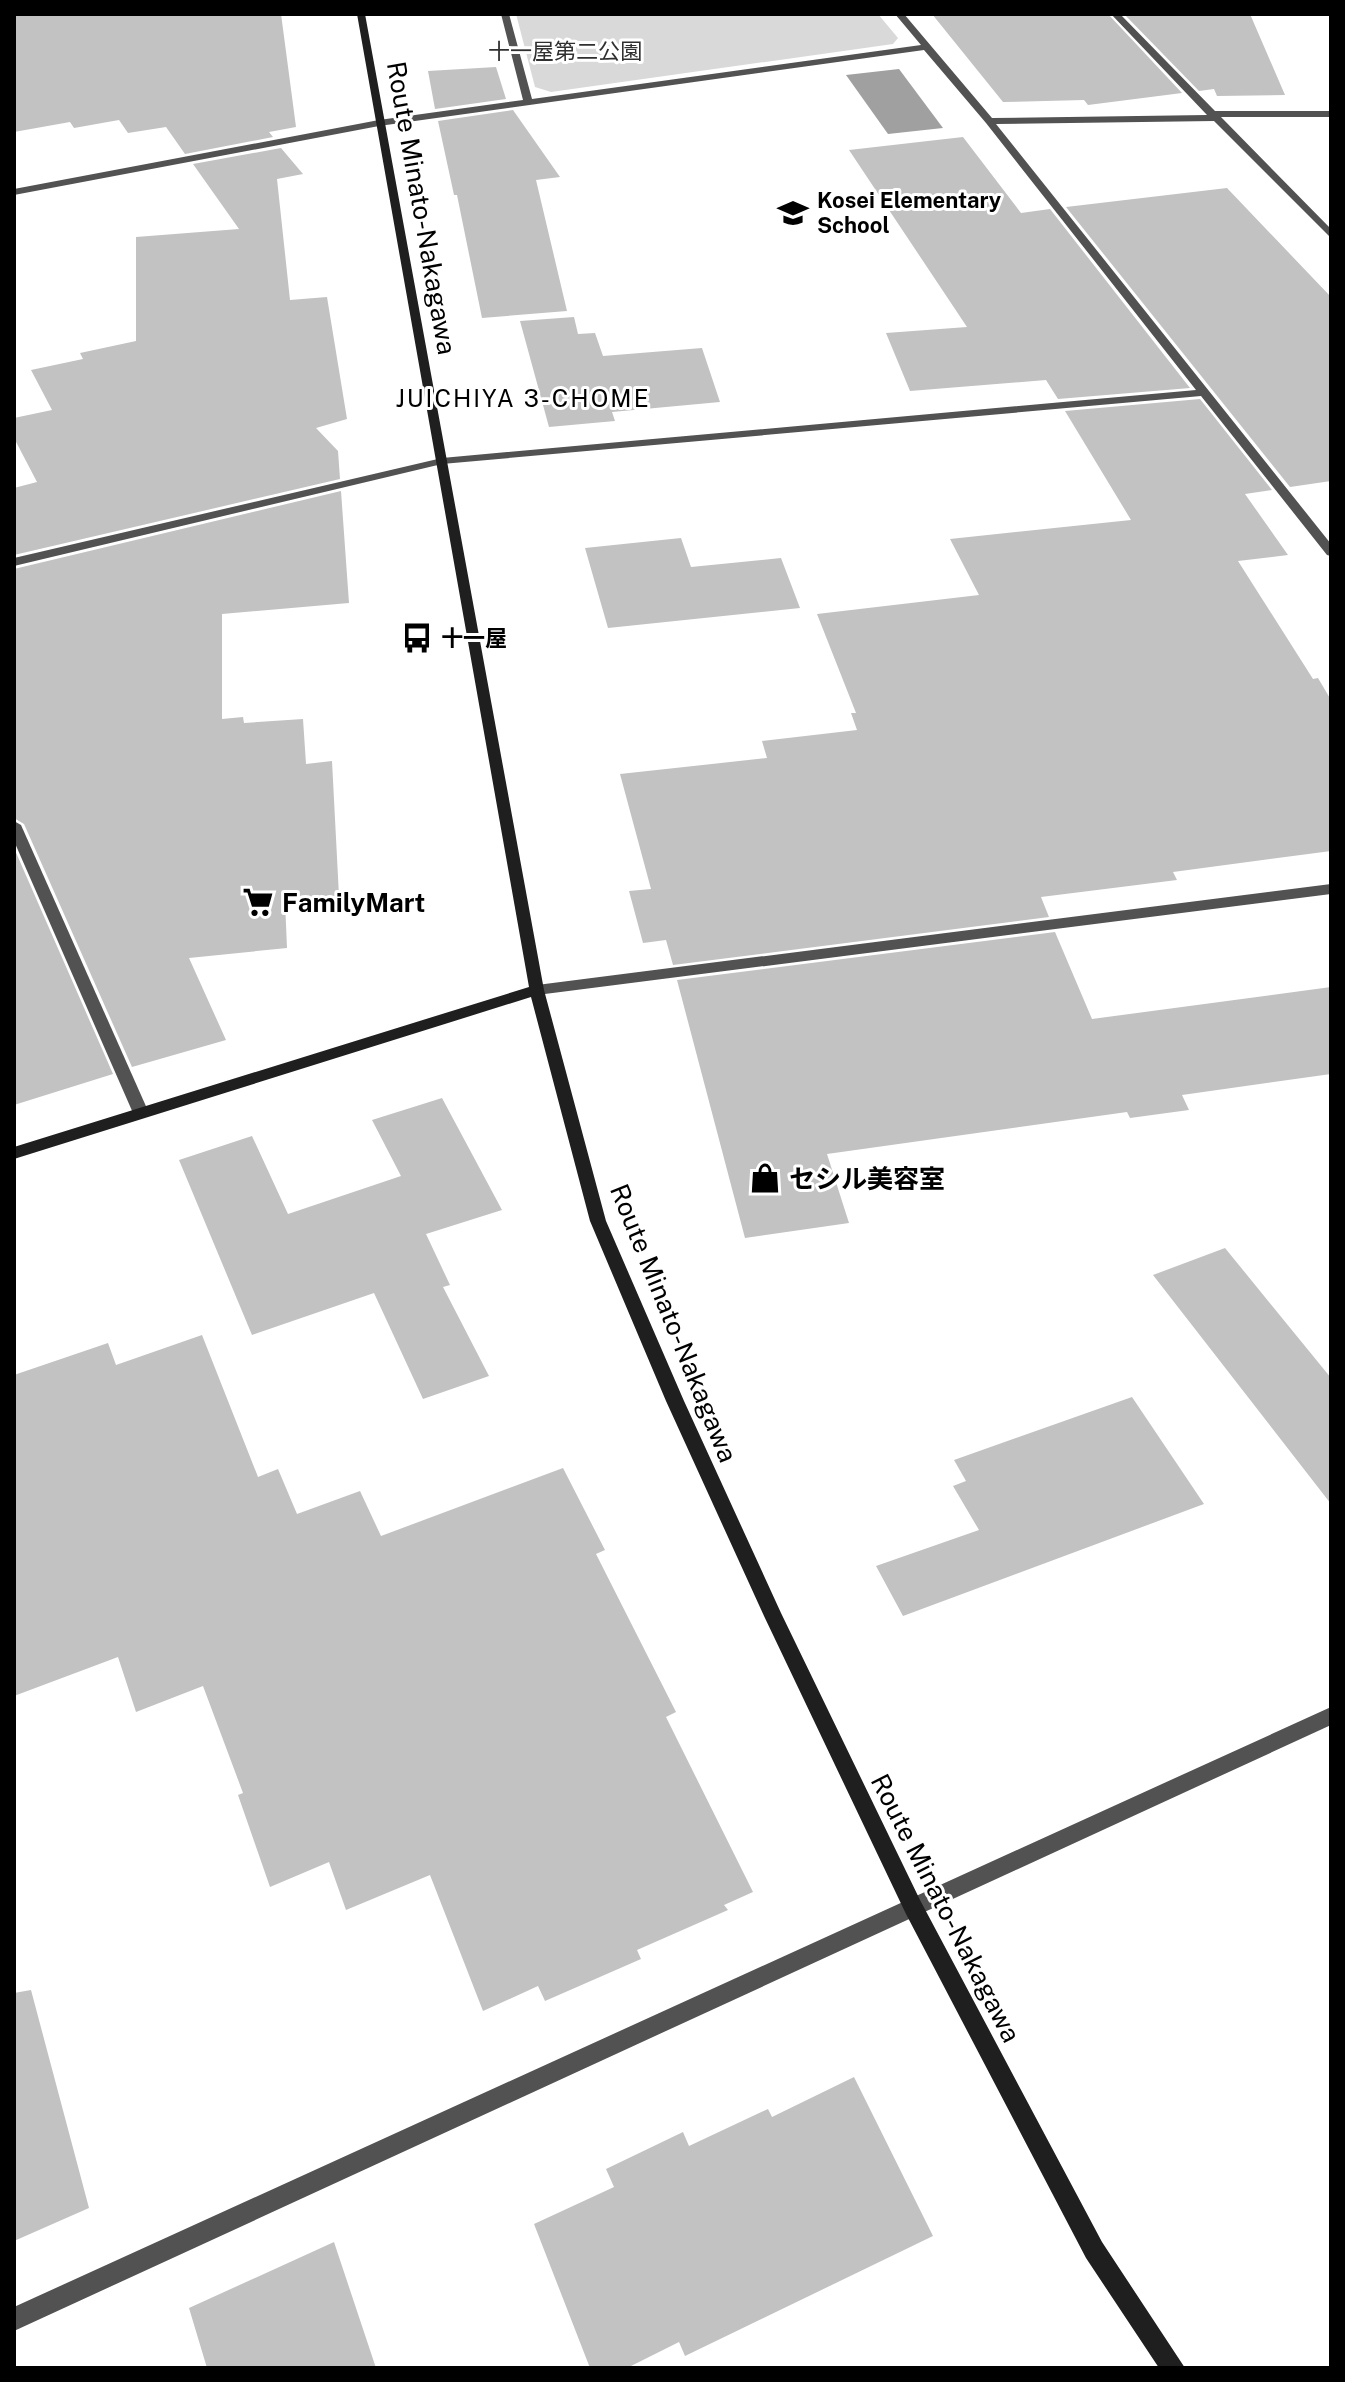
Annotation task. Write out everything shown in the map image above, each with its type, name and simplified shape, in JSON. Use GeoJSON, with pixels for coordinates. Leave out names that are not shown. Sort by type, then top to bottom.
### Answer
{"type":"FeatureCollection","features":[{"type":"Feature","properties":{"kind":"main road","name":"Route Minato-Nakagawa"},"geometry":{"type":"LineString","coordinates":[[361,14],[537,990],[598,1221],[740,1544],[913,1907],[1094,2250],[1173,2368]]}},
{"type":"Feature","properties":{"kind":"main road"},"geometry":{"type":"LineString","coordinates":[[14,1153],[537,990]]}},
{"type":"Feature","properties":{"kind":"street"},"geometry":{"type":"LineString","coordinates":[[505,14],[529,104]]}},
{"type":"Feature","properties":{"kind":"street"},"geometry":{"type":"LineString","coordinates":[[899,14],[989,121],[1331,552]]}},
{"type":"Feature","properties":{"kind":"street"},"geometry":{"type":"LineString","coordinates":[[1115,14],[1331,235]]}},
{"type":"Feature","properties":{"kind":"street"},"geometry":{"type":"LineString","coordinates":[[14,192],[379,123],[926,47]]}},
{"type":"Feature","properties":{"kind":"street"},"geometry":{"type":"LineString","coordinates":[[989,121],[1331,114]]}},
{"type":"Feature","properties":{"kind":"street"},"geometry":{"type":"LineString","coordinates":[[14,562],[442,461],[1206,392]]}},
{"type":"Feature","properties":{"kind":"street"},"geometry":{"type":"LineString","coordinates":[[14,825],[141,1113]]}},
{"type":"Feature","properties":{"kind":"street"},"geometry":{"type":"LineString","coordinates":[[537,990],[1331,889]]}},
{"type":"Feature","properties":{"kind":"street"},"geometry":{"type":"LineString","coordinates":[[14,2319],[1331,1716]]}},
{"type":"Feature","properties":{"kind":"green space","name":"十一屋第二公園"},"geometry":{"type":"Polygon","coordinates":[[[516,14],[878,14],[898,38],[893,44],[551,92],[535,87],[516,14]]]}},
{"type":"Feature","properties":{"kind":"shaded area"},"geometry":{"type":"Polygon","coordinates":[[[899,69],[943,128],[888,134],[846,75],[899,69]]]}},
{"type":"Feature","properties":{"kind":"building"},"geometry":{"type":"Polygon","coordinates":[[[14,14],[281,14],[296,127],[269,132],[273,137],[185,154],[166,127],[128,133],[119,120],[74,128],[70,122],[14,132],[14,14]]]}},
{"type":"Feature","properties":{"kind":"building"},"geometry":{"type":"Polygon","coordinates":[[[932,14],[1108,14],[1182,93],[1088,105],[1084,100],[1003,102],[932,14]]]}},
{"type":"Feature","properties":{"kind":"building"},"geometry":{"type":"Polygon","coordinates":[[[1124,14],[1250,14],[1285,95],[1217,96],[1214,89],[1199,91],[1124,14]]]}},
{"type":"Feature","properties":{"kind":"building"},"geometry":{"type":"Polygon","coordinates":[[[496,67],[506,99],[435,109],[428,71],[496,67]]]}},
{"type":"Feature","properties":{"kind":"building"},"geometry":{"type":"Polygon","coordinates":[[[513,110],[560,177],[536,180],[567,311],[482,318],[457,195],[454,195],[438,121],[513,110]]]}},
{"type":"Feature","properties":{"kind":"building"},"geometry":{"type":"Polygon","coordinates":[[[963,137],[1021,213],[1050,209],[1190,388],[1058,399],[1046,380],[910,391],[886,333],[967,327],[849,150],[963,137]]]}},
{"type":"Feature","properties":{"kind":"building"},"geometry":{"type":"Polygon","coordinates":[[[281,148],[303,174],[277,179],[290,300],[327,297],[347,419],[316,428],[338,451],[340,479],[14,555],[14,488],[37,482],[14,438],[14,418],[52,410],[31,370],[83,359],[80,353],[136,341],[136,237],[239,229],[193,164],[281,148]]]}},
{"type":"Feature","properties":{"kind":"building"},"geometry":{"type":"Polygon","coordinates":[[[1227,188],[1331,297],[1331,481],[1290,487],[1066,207],[1227,188]]]}},
{"type":"Feature","properties":{"kind":"building"},"geometry":{"type":"Polygon","coordinates":[[[574,317],[578,334],[595,333],[603,356],[702,348],[720,402],[612,412],[615,421],[549,427],[520,321],[574,317]]]}},
{"type":"Feature","properties":{"kind":"building"},"geometry":{"type":"Polygon","coordinates":[[[1200,399],[1272,490],[1245,494],[1288,555],[1238,561],[1313,679],[1318,678],[1331,700],[1331,851],[1173,872],[1177,880],[1041,897],[1049,917],[673,965],[666,940],[643,943],[629,891],[651,889],[620,774],[767,758],[762,741],[857,730],[851,713],[856,713],[817,614],[979,595],[950,539],[1131,520],[1065,411],[1200,399]]]}},
{"type":"Feature","properties":{"kind":"building"},"geometry":{"type":"Polygon","coordinates":[[[341,491],[349,603],[222,614],[222,719],[243,717],[244,723],[303,719],[306,764],[332,761],[339,896],[285,901],[287,948],[189,958],[226,1040],[132,1067],[24,824],[14,818],[14,569],[341,491]]]}},
{"type":"Feature","properties":{"kind":"building"},"geometry":{"type":"Polygon","coordinates":[[[681,538],[691,567],[781,558],[800,608],[608,628],[585,548],[681,538]]]}},
{"type":"Feature","properties":{"kind":"building"},"geometry":{"type":"Polygon","coordinates":[[[14,848],[113,1074],[14,1105],[14,848]]]}},
{"type":"Feature","properties":{"kind":"building"},"geometry":{"type":"Polygon","coordinates":[[[1055,932],[1092,1019],[1331,987],[1331,1074],[1182,1095],[1189,1110],[1130,1118],[1127,1112],[827,1154],[849,1223],[745,1238],[677,980],[1055,932]]]}},
{"type":"Feature","properties":{"kind":"building"},"geometry":{"type":"Polygon","coordinates":[[[442,1098],[502,1210],[426,1234],[450,1285],[443,1287],[489,1376],[423,1399],[374,1293],[252,1335],[179,1160],[252,1136],[288,1214],[401,1176],[372,1120],[442,1098]]]}},
{"type":"Feature","properties":{"kind":"building"},"geometry":{"type":"Polygon","coordinates":[[[1225,1248],[1331,1378],[1331,1504],[1153,1275],[1225,1248]]]}},
{"type":"Feature","properties":{"kind":"building"},"geometry":{"type":"Polygon","coordinates":[[[202,1335],[258,1477],[278,1469],[297,1514],[360,1491],[381,1536],[563,1468],[605,1550],[596,1554],[676,1712],[666,1717],[753,1892],[724,1905],[728,1910],[637,1950],[641,1959],[545,2001],[538,1986],[483,2011],[430,1875],[346,1910],[329,1862],[270,1887],[238,1795],[243,1793],[203,1686],[136,1712],[118,1657],[14,1696],[14,1375],[108,1343],[116,1365],[202,1335]]]}},
{"type":"Feature","properties":{"kind":"building"},"geometry":{"type":"Polygon","coordinates":[[[1132,1397],[1204,1504],[903,1616],[876,1566],[979,1530],[953,1486],[966,1481],[954,1460],[1132,1397]]]}},
{"type":"Feature","properties":{"kind":"building"},"geometry":{"type":"Polygon","coordinates":[[[31,1990],[89,2208],[14,2241],[14,1993],[31,1990]]]}},
{"type":"Feature","properties":{"kind":"building"},"geometry":{"type":"Polygon","coordinates":[[[854,2077],[933,2236],[685,2356],[679,2342],[627,2368],[590,2368],[534,2224],[614,2187],[606,2169],[683,2132],[689,2146],[768,2109],[772,2117],[854,2077]]]}},
{"type":"Feature","properties":{"kind":"building"},"geometry":{"type":"Polygon","coordinates":[[[334,2242],[376,2368],[207,2368],[189,2308],[334,2242]]]}},
{"type":"Feature","properties":{"kind":"place","name":"Kosei Elementary School"},"geometry":{"type":"Point","coordinates":[793,213]}},
{"type":"Feature","properties":{"kind":"place","name":"十一屋"},"geometry":{"type":"Point","coordinates":[417,638]}},
{"type":"Feature","properties":{"kind":"place","name":"FamilyMart"},"geometry":{"type":"Point","coordinates":[258,902]}},
{"type":"Feature","properties":{"kind":"place","name":"セシル美容室"},"geometry":{"type":"Point","coordinates":[765,1178]}},
{"type":"Feature","properties":{"kind":"district","name":"JUICHIYA 3-CHOME"},"geometry":{"type":"Point","coordinates":[523,398]}}]}
